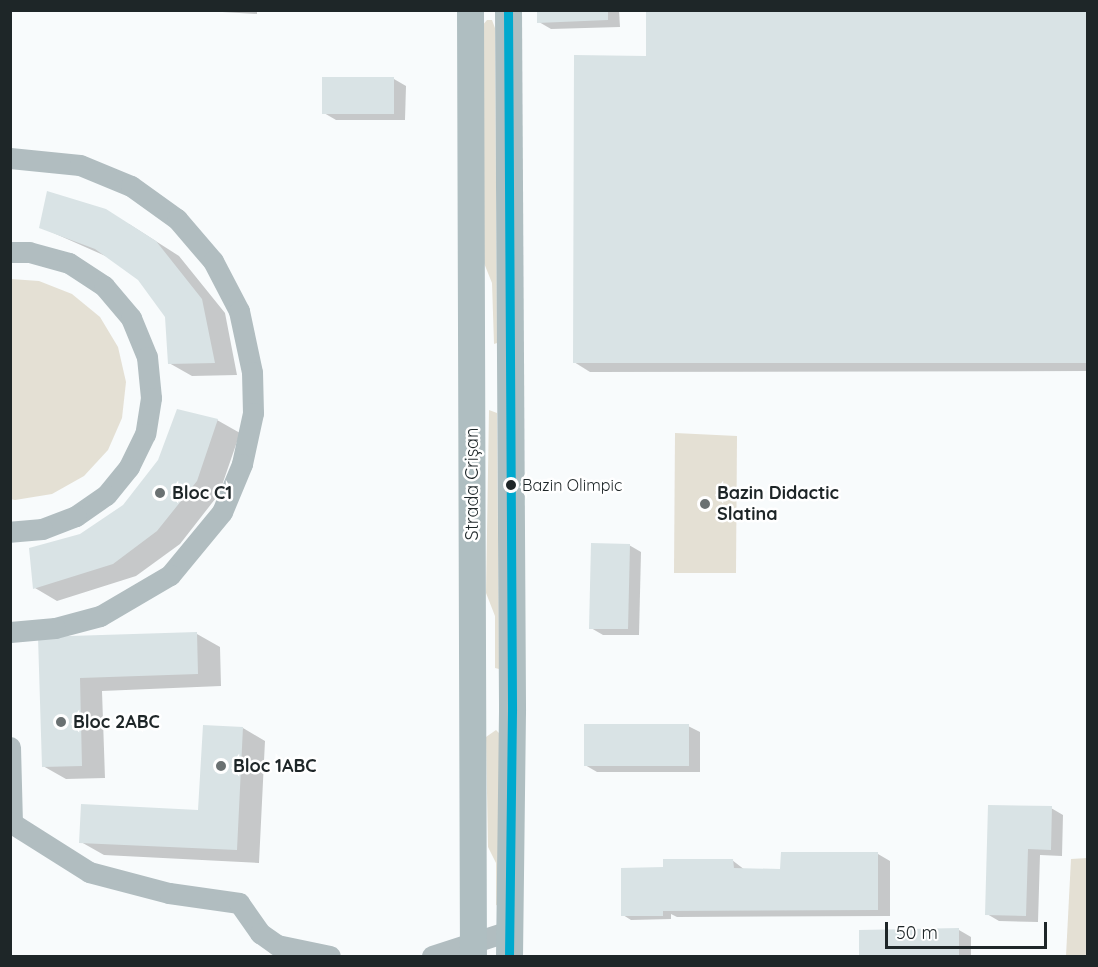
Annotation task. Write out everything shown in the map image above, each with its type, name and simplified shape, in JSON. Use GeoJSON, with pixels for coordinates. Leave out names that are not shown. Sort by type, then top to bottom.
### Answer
{"type":"FeatureCollection","features":[{"type":"Feature","properties":{"kind":"main road","name":"Strada Crișan"},"geometry":{"type":"LineString","coordinates":[[470,10],[473,948]]}},
{"type":"Feature","properties":{"kind":"main road","name":"Strada Crișan"},"geometry":{"type":"LineString","coordinates":[[508,10],[512,711],[509,944]]}},
{"type":"Feature","properties":{"kind":"street"},"geometry":{"type":"LineString","coordinates":[[10,158],[80,165],[131,186],[177,219],[213,261],[238,311],[252,372],[253,413],[242,464],[222,512],[170,575],[100,616],[55,628],[10,632]]}},
{"type":"Feature","properties":{"kind":"street"},"geometry":{"type":"LineString","coordinates":[[10,252],[29,252],[69,263],[104,286],[131,318],[143,347],[151,398],[145,434],[129,467],[106,495],[76,516],[42,529],[10,532]]}},
{"type":"Feature","properties":{"kind":"street"},"geometry":{"type":"LineString","coordinates":[[10,747],[11,822],[88,872],[169,893],[239,903],[260,933],[278,945],[330,957]]}},
{"type":"Feature","properties":{"kind":"street"},"geometry":{"type":"LineString","coordinates":[[432,957],[473,948],[509,944]]}},
{"type":"Feature","properties":{"kind":"shaded area"},"geometry":{"type":"Polygon","coordinates":[[[487,20],[492,20],[495,28],[497,343],[494,344],[492,283],[484,263],[482,26],[487,20]]]}},
{"type":"Feature","properties":{"kind":"shaded area"},"geometry":{"type":"Polygon","coordinates":[[[11,279],[39,281],[72,294],[100,317],[118,347],[126,382],[122,418],[108,450],[84,476],[52,494],[15,500],[10,499],[11,279]]]}},
{"type":"Feature","properties":{"kind":"shaded area"},"geometry":{"type":"Polygon","coordinates":[[[489,410],[497,413],[499,669],[495,668],[495,616],[486,593],[489,410]]]}},
{"type":"Feature","properties":{"kind":"shaded area","name":"Bazin Didactic Slatina"},"geometry":{"type":"Polygon","coordinates":[[[675,433],[737,436],[736,573],[674,573],[675,433]]]}},
{"type":"Feature","properties":{"kind":"shaded area"},"geometry":{"type":"Polygon","coordinates":[[[496,730],[499,733],[499,906],[496,905],[496,863],[488,847],[486,737],[496,730]]]}},
{"type":"Feature","properties":{"kind":"shaded area"},"geometry":{"type":"Polygon","coordinates":[[[1087,858],[1087,956],[1066,956],[1071,859],[1087,858]]]}},
{"type":"Feature","properties":{"kind":"building"},"geometry":{"type":"Polygon","coordinates":[[[537,10],[608,10],[608,20],[537,23],[537,10]]]}},
{"type":"Feature","properties":{"kind":"building"},"geometry":{"type":"Polygon","coordinates":[[[646,10],[1088,10],[1088,363],[573,363],[574,55],[646,56],[646,10]]]}},
{"type":"Feature","properties":{"kind":"building"},"geometry":{"type":"Polygon","coordinates":[[[322,77],[394,77],[394,114],[322,114],[322,77]]]}},
{"type":"Feature","properties":{"kind":"building"},"geometry":{"type":"Polygon","coordinates":[[[47,191],[106,209],[156,241],[202,299],[215,363],[168,364],[165,317],[138,280],[95,249],[39,228],[47,191]]]}},
{"type":"Feature","properties":{"kind":"building","name":"Bloc C1"},"geometry":{"type":"Polygon","coordinates":[[[177,409],[218,419],[197,481],[157,531],[113,564],[33,589],[29,548],[80,534],[123,505],[158,460],[177,409]]]}},
{"type":"Feature","properties":{"kind":"building"},"geometry":{"type":"Polygon","coordinates":[[[591,543],[630,544],[628,629],[589,629],[591,543]]]}},
{"type":"Feature","properties":{"kind":"building","name":"Bloc 2ABC"},"geometry":{"type":"Polygon","coordinates":[[[197,632],[198,674],[80,678],[82,766],[42,767],[38,637],[197,632]]]}},
{"type":"Feature","properties":{"kind":"building"},"geometry":{"type":"Polygon","coordinates":[[[584,724],[689,724],[689,766],[584,766],[584,724]]]}},
{"type":"Feature","properties":{"kind":"building","name":"Bloc 1ABC"},"geometry":{"type":"Polygon","coordinates":[[[203,725],[243,727],[237,850],[79,843],[81,804],[198,810],[203,725]]]}},
{"type":"Feature","properties":{"kind":"building"},"geometry":{"type":"Polygon","coordinates":[[[988,805],[1052,806],[1051,850],[1028,849],[1026,916],[985,915],[988,805]]]}},
{"type":"Feature","properties":{"kind":"building"},"geometry":{"type":"Polygon","coordinates":[[[781,852],[878,852],[878,910],[663,911],[663,916],[621,916],[621,868],[663,867],[663,859],[733,859],[734,868],[780,869],[781,852]]]}},
{"type":"Feature","properties":{"kind":"building"},"geometry":{"type":"Polygon","coordinates":[[[959,928],[959,956],[859,956],[859,930],[959,928]]]}},
{"type":"Feature","properties":{"kind":"transit line"},"geometry":{"type":"LineString","coordinates":[[508,10],[512,711],[509,956]]}},
{"type":"Feature","properties":{"kind":"place","name":"Bazin Olimpic"},"geometry":{"type":"Point","coordinates":[511,485]}},
{"type":"Feature","properties":{"kind":"place","name":"Bloc C1"},"geometry":{"type":"Point","coordinates":[160,493]}},
{"type":"Feature","properties":{"kind":"place","name":"Bazin Didactic Slatina"},"geometry":{"type":"Point","coordinates":[705,504]}},
{"type":"Feature","properties":{"kind":"place","name":"Bloc 2ABC"},"geometry":{"type":"Point","coordinates":[61,722]}},
{"type":"Feature","properties":{"kind":"place","name":"Bloc 1ABC"},"geometry":{"type":"Point","coordinates":[221,766]}}]}
